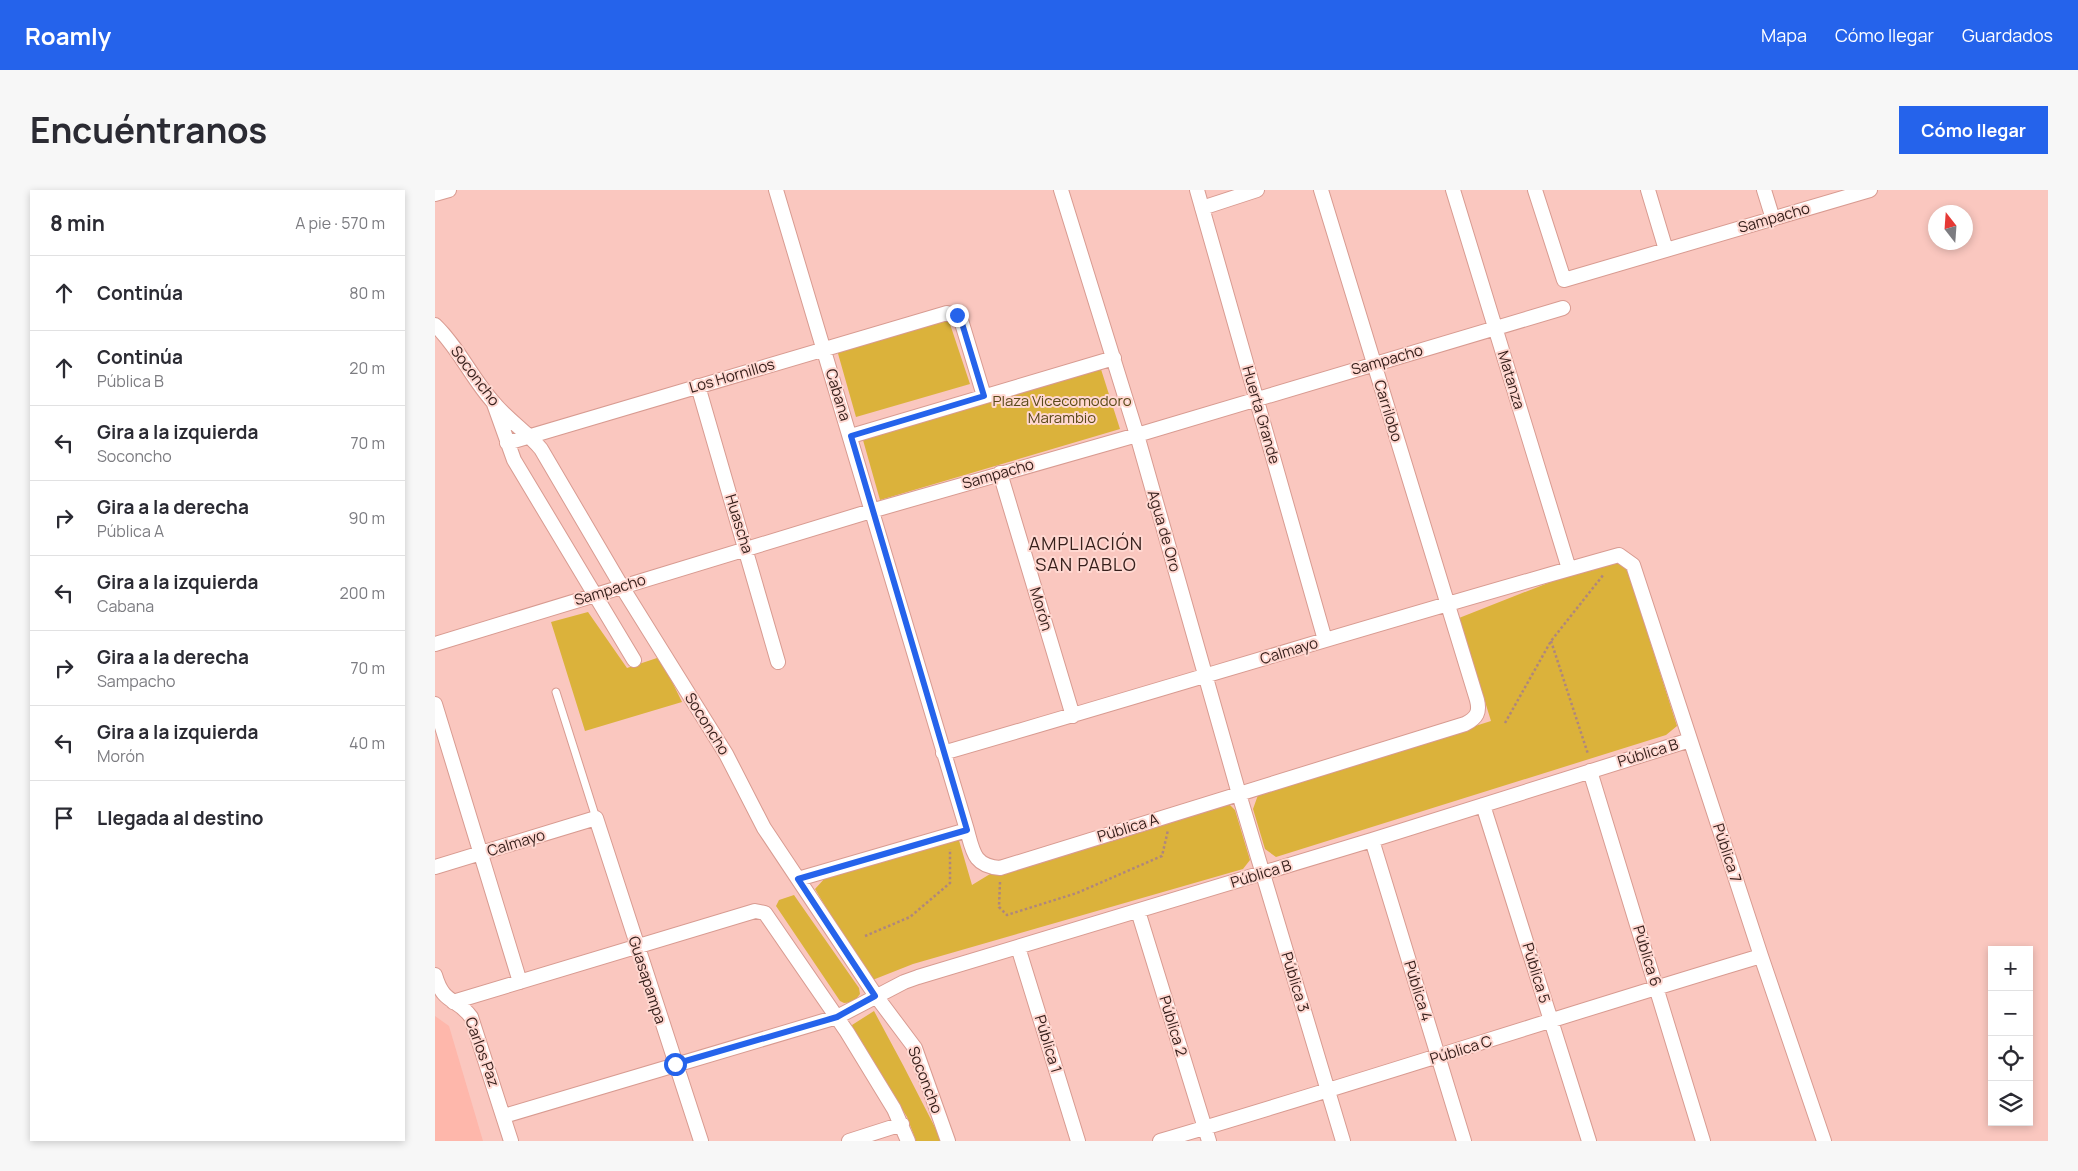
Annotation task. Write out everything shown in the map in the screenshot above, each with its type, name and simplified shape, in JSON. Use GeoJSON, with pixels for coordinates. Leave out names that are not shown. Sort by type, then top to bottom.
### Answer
{"type":"FeatureCollection","features":[{"type":"Feature","properties":{"kind":"street"},"geometry":{"type":"LineString","coordinates":[[435,194],[449,190]]}},
{"type":"Feature","properties":{"kind":"street","name":"Cabana"},"geometry":{"type":"LineString","coordinates":[[776,190],[851,436],[871,511],[967,830]]}},
{"type":"Feature","properties":{"kind":"street","name":"Agua de Oro"},"geometry":{"type":"LineString","coordinates":[[1061,190],[1137,435],[1262,873]]}},
{"type":"Feature","properties":{"kind":"street","name":"Huerta Grande"},"geometry":{"type":"LineString","coordinates":[[1197,190],[1325,640]]}},
{"type":"Feature","properties":{"kind":"street"},"geometry":{"type":"LineString","coordinates":[[1202,208],[1257,190]]}},
{"type":"Feature","properties":{"kind":"street","name":"Carrilobo"},"geometry":{"type":"LineString","coordinates":[[1321,190],[1447,603]]}},
{"type":"Feature","properties":{"kind":"street","name":"Matanza"},"geometry":{"type":"LineString","coordinates":[[1453,190],[1569,569]]}},
{"type":"Feature","properties":{"kind":"street","name":"Sampacho"},"geometry":{"type":"LineString","coordinates":[[1535,190],[1564,280],[1870,190]]}},
{"type":"Feature","properties":{"kind":"street"},"geometry":{"type":"LineString","coordinates":[[1648,190],[1666,250]]}},
{"type":"Feature","properties":{"kind":"street"},"geometry":{"type":"LineString","coordinates":[[1764,190],[1773,219]]}},
{"type":"Feature","properties":{"kind":"street","name":"Sampacho"},"geometry":{"type":"LineString","coordinates":[[435,644],[871,511],[1137,435],[1563,308]]}},
{"type":"Feature","properties":{"kind":"street","name":"Los Hornillos"},"geometry":{"type":"LineString","coordinates":[[507,443],[947,313],[957,315],[961,320],[984,396]]}},
{"type":"Feature","properties":{"kind":"street","name":"Soconcho"},"geometry":{"type":"LineString","coordinates":[[438,331],[493,403],[531,436],[541,449],[622,586],[726,754],[764,828],[875,996],[915,1048],[948,1141]]}},
{"type":"Feature","properties":{"kind":"street"},"geometry":{"type":"LineString","coordinates":[[851,436],[1114,358]]}},
{"type":"Feature","properties":{"kind":"street","name":"Huascha"},"geometry":{"type":"LineString","coordinates":[[698,386],[747,549],[778,662]]}},
{"type":"Feature","properties":{"kind":"street"},"geometry":{"type":"LineString","coordinates":[[493,403],[514,460],[634,660]]}},
{"type":"Feature","properties":{"kind":"street","name":"Morón"},"geometry":{"type":"LineString","coordinates":[[1000,473],[1073,716]]}},
{"type":"Feature","properties":{"kind":"street","name":"Calmayo"},"geometry":{"type":"LineString","coordinates":[[943,753],[1205,677],[1447,603],[1619,555]]}},
{"type":"Feature","properties":{"kind":"street","name":"Pública 7"},"geometry":{"type":"LineString","coordinates":[[1619,555],[1633,565],[1689,740],[1824,1141]]}},
{"type":"Feature","properties":{"kind":"street","name":"Pública A"},"geometry":{"type":"LineString","coordinates":[[1000,868],[1465,724],[1477,716],[1479,709],[1447,603]]}},
{"type":"Feature","properties":{"kind":"street"},"geometry":{"type":"LineString","coordinates":[[435,704],[520,982]]}},
{"type":"Feature","properties":{"kind":"street","name":"Pública B"},"geometry":{"type":"LineString","coordinates":[[504,1116],[837,1017],[904,982],[1372,840],[1689,740]]}},
{"type":"Feature","properties":{"kind":"street","name":"Pública 6"},"geometry":{"type":"LineString","coordinates":[[1590,772],[1703,1141]]}},
{"type":"Feature","properties":{"kind":"street","name":"Pública 5"},"geometry":{"type":"LineString","coordinates":[[1483,805],[1589,1141]]}},
{"type":"Feature","properties":{"kind":"street","name":"Calmayo"},"geometry":{"type":"LineString","coordinates":[[435,867],[596,818]]}},
{"type":"Feature","properties":{"kind":"street","name":"Guasapampa"},"geometry":{"type":"LineString","coordinates":[[596,818],[636,947],[701,1141]]}},
{"type":"Feature","properties":{"kind":"street"},"geometry":{"type":"LineString","coordinates":[[798,879],[967,830],[975,855],[981,863],[988,867],[1000,868]]}},
{"type":"Feature","properties":{"kind":"street","name":"Pública 4"},"geometry":{"type":"LineString","coordinates":[[1372,840],[1464,1141]]}},
{"type":"Feature","properties":{"kind":"street","name":"Pública 3"},"geometry":{"type":"LineString","coordinates":[[1262,873],[1329,1091]]}},
{"type":"Feature","properties":{"kind":"street"},"geometry":{"type":"LineString","coordinates":[[453,1002],[755,911],[765,913],[837,1017],[902,1124],[908,1141]]}},
{"type":"Feature","properties":{"kind":"street","name":"Pública 2"},"geometry":{"type":"LineString","coordinates":[[1138,911],[1207,1134]]}},
{"type":"Feature","properties":{"kind":"street","name":"Pública 1"},"geometry":{"type":"LineString","coordinates":[[1018,947],[1078,1141]]}},
{"type":"Feature","properties":{"kind":"street","name":"Pública C"},"geometry":{"type":"LineString","coordinates":[[1160,1141],[1207,1134],[1329,1091],[1656,987],[1761,956]]}},
{"type":"Feature","properties":{"kind":"street","name":"Carlos Paz"},"geometry":{"type":"LineString","coordinates":[[435,975],[439,989],[444,996],[465,1008],[471,1017],[511,1141]]}},
{"type":"Feature","properties":{"kind":"street"},"geometry":{"type":"LineString","coordinates":[[1329,1091],[1343,1141]]}},
{"type":"Feature","properties":{"kind":"street"},"geometry":{"type":"LineString","coordinates":[[849,1141],[902,1124]]}},
{"type":"Feature","properties":{"kind":"lane"},"geometry":{"type":"LineString","coordinates":[[555,692],[596,818]]}},
{"type":"Feature","properties":{"kind":"path"},"geometry":{"type":"LineString","coordinates":[[1505,723],[1551,640],[1619,555]]}},
{"type":"Feature","properties":{"kind":"path"},"geometry":{"type":"LineString","coordinates":[[1551,640],[1588,754]]}},
{"type":"Feature","properties":{"kind":"path"},"geometry":{"type":"LineString","coordinates":[[1000,868],[999,907],[1007,915],[1077,894],[1162,856],[1172,814]]}},
{"type":"Feature","properties":{"kind":"path"},"geometry":{"type":"LineString","coordinates":[[865,936],[910,917],[950,884],[950,835]]}},
{"type":"Feature","properties":{"kind":"shaded area"},"geometry":{"type":"Polygon","coordinates":[[[435,1016],[449,1026],[483,1141],[435,1141],[435,1016]]]}},
{"type":"Feature","properties":{"kind":"green space"},"geometry":{"type":"Polygon","coordinates":[[[948,318],[970,384],[856,417],[837,350],[948,318]]]}},
{"type":"Feature","properties":{"kind":"green space","name":"Plaza Vicecomodoro Marambio"},"geometry":{"type":"Polygon","coordinates":[[[1099,363],[1120,429],[880,500],[861,433],[1099,363]]]}},
{"type":"Feature","properties":{"kind":"green space"},"geometry":{"type":"Polygon","coordinates":[[[1619,555],[1628,572],[1677,726],[1666,735],[1276,857],[1265,849],[1253,809],[1258,795],[1491,721],[1459,618],[1619,555]]]}},
{"type":"Feature","properties":{"kind":"green space"},"geometry":{"type":"Polygon","coordinates":[[[588,612],[627,668],[660,657],[682,702],[585,731],[551,622],[588,612]]]}},
{"type":"Feature","properties":{"kind":"green space"},"geometry":{"type":"Polygon","coordinates":[[[1228,803],[1235,810],[1250,860],[1243,869],[913,964],[870,981],[815,889],[826,877],[958,837],[972,885],[1000,868],[1228,803]]]}},
{"type":"Feature","properties":{"kind":"green space"},"geometry":{"type":"Polygon","coordinates":[[[794,895],[859,988],[860,994],[854,1002],[844,1003],[840,1001],[776,906],[779,900],[794,895]]]}},
{"type":"Feature","properties":{"kind":"green space"},"geometry":{"type":"Polygon","coordinates":[[[874,1011],[942,1141],[916,1141],[907,1117],[854,1033],[852,1025],[874,1011]]]}},
{"type":"Feature","properties":{"kind":"district","name":"AMPLIACIÓN SAN PABLO"},"geometry":{"type":"Point","coordinates":[1086,554]}},
{"type":"Feature","properties":{"kind":"route"},"geometry":{"type":"LineString","coordinates":[[675,1064],[837,1017],[875,996],[798,879],[967,830],[871,511],[851,436],[984,396],[961,320],[957,315]]}}]}
